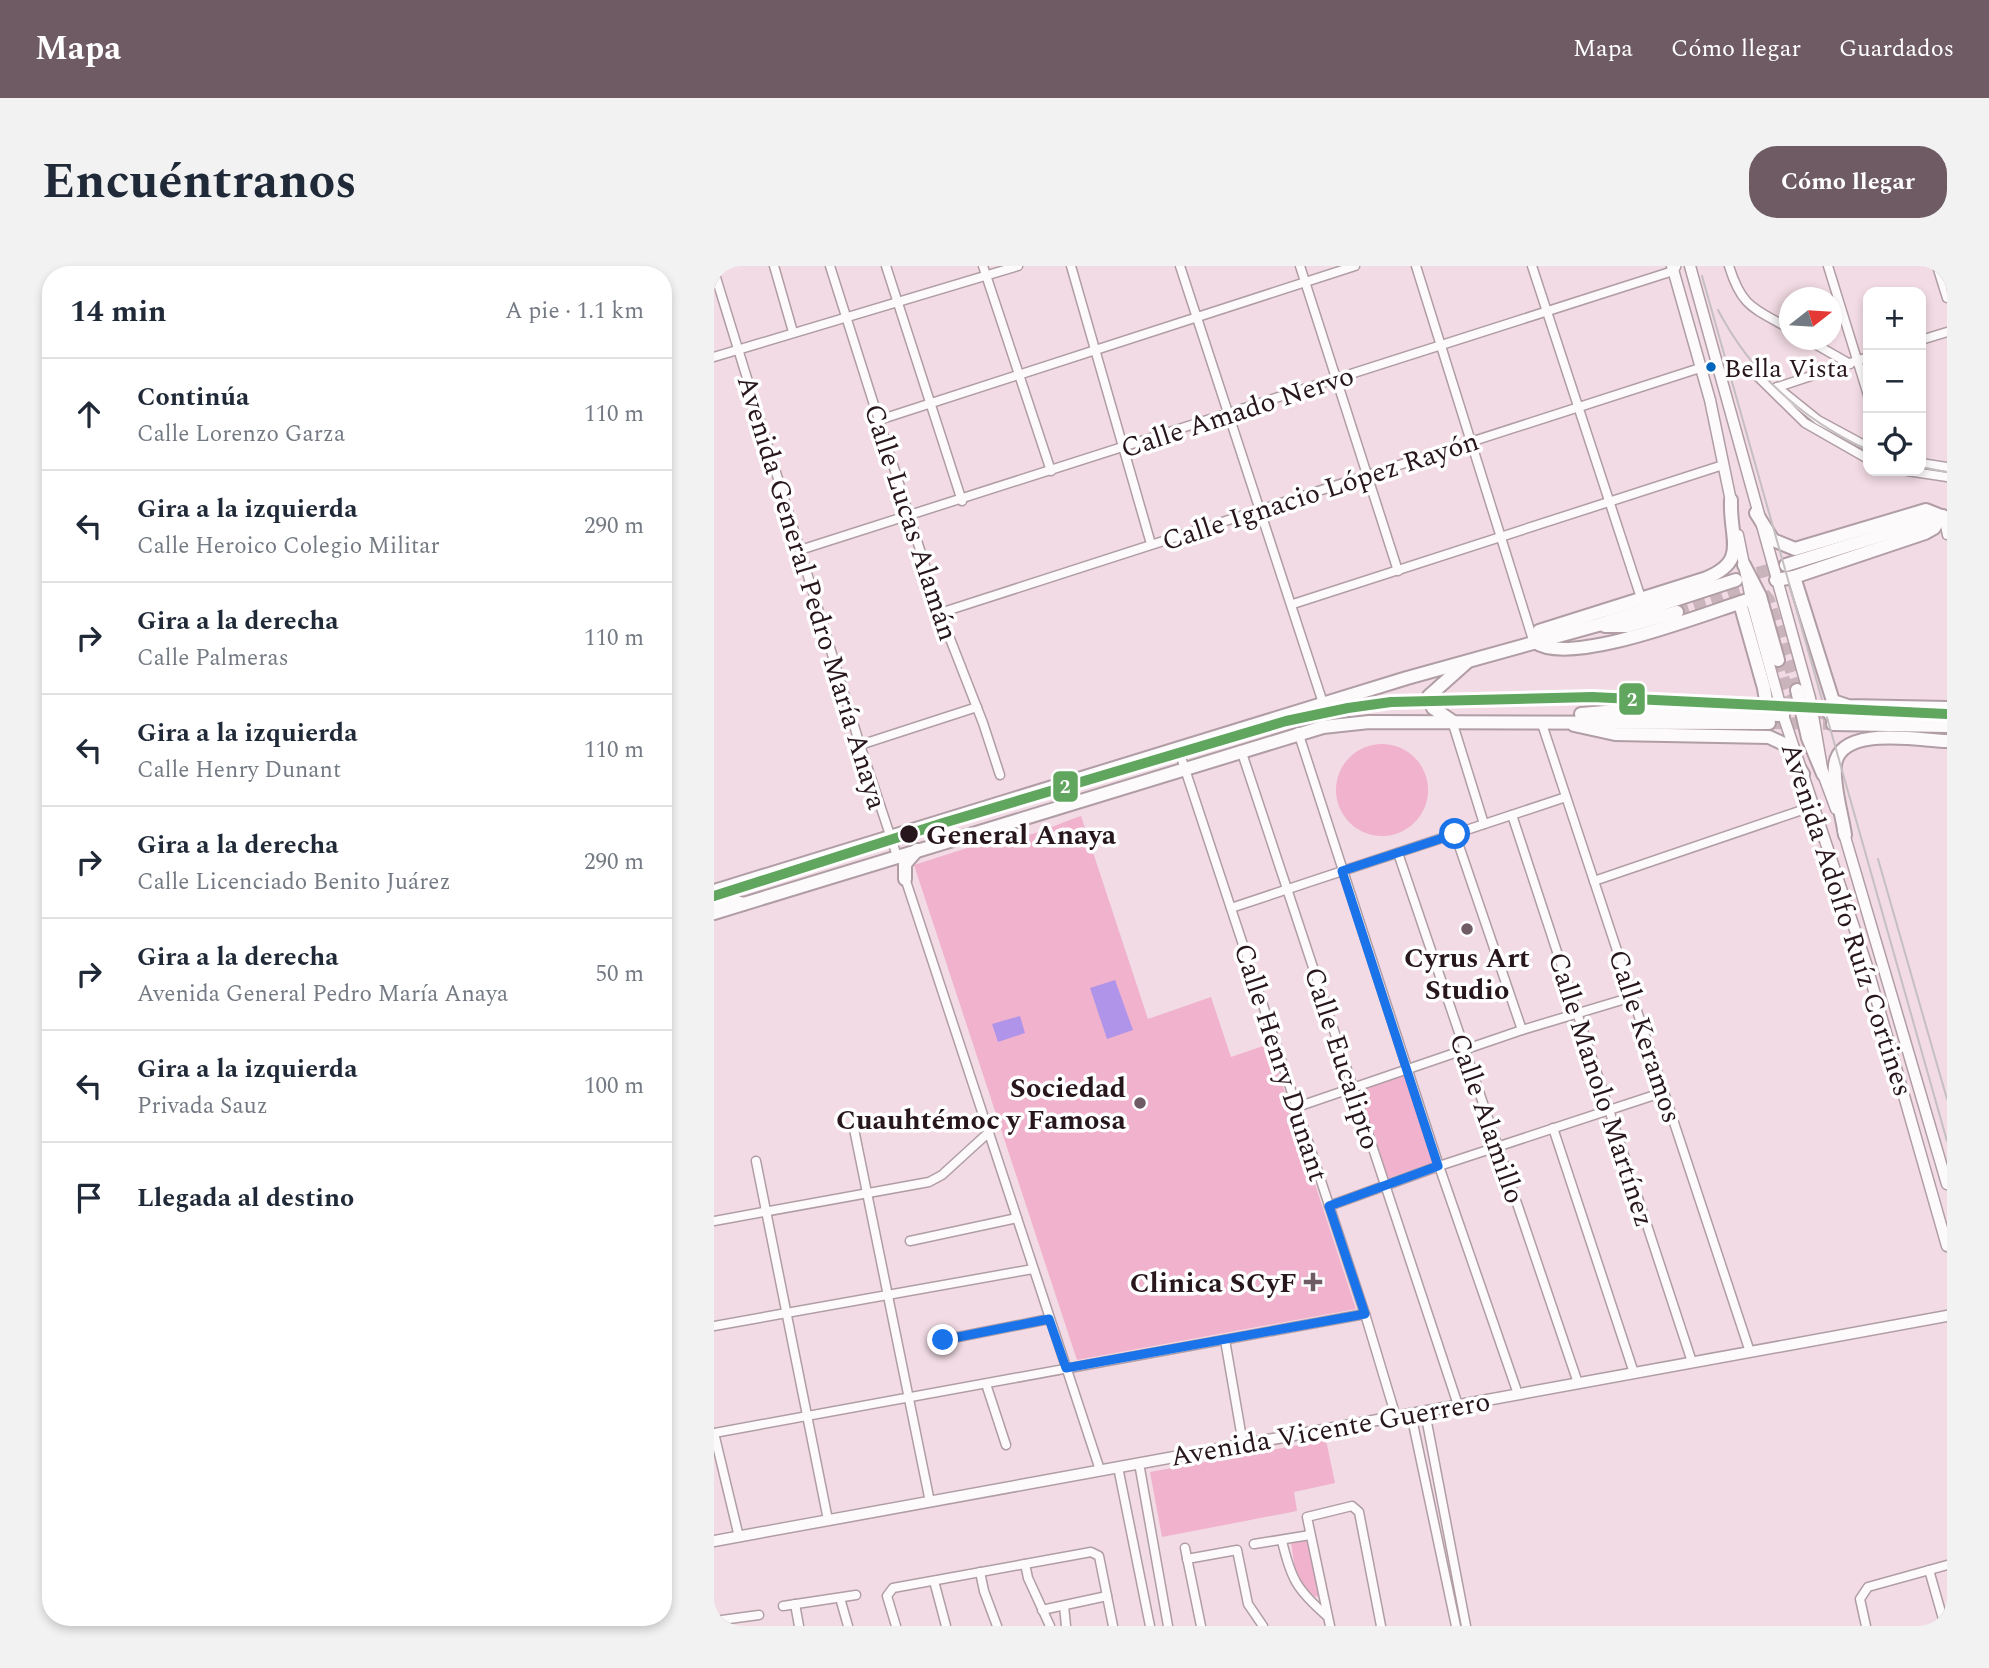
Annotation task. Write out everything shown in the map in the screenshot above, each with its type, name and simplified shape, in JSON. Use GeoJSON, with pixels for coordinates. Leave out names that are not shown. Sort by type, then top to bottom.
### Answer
{"type":"FeatureCollection","features":[{"type":"Feature","properties":{"kind":"highway"},"geometry":{"type":"LineString","coordinates":[[1535,643],[1539,631],[1715,574],[1731,563],[1735,542],[1731,500]]}},
{"type":"Feature","properties":{"kind":"highway"},"geometry":{"type":"LineString","coordinates":[[1756,513],[1773,540],[1795,549],[1926,510],[1944,516]]}},
{"type":"Feature","properties":{"kind":"highway"},"geometry":{"type":"LineString","coordinates":[[1786,565],[1944,516]]}},
{"type":"Feature","properties":{"kind":"highway"},"geometry":{"type":"LineString","coordinates":[[1776,580],[1794,577],[1925,533],[1934,528],[1944,516]]}},
{"type":"Feature","properties":{"kind":"highway"},"geometry":{"type":"LineString","coordinates":[[1744,565],[1760,596],[1778,660]]}},
{"type":"Feature","properties":{"kind":"highway"},"geometry":{"type":"LineString","coordinates":[[1794,577],[1833,701],[1848,706],[1947,708]]}},
{"type":"Feature","properties":{"kind":"highway"},"geometry":{"type":"LineString","coordinates":[[714,891],[1323,703],[1598,625],[1736,580]]}},
{"type":"Feature","properties":{"kind":"highway"},"geometry":{"type":"LineString","coordinates":[[1535,643],[1550,650],[1603,646],[1745,601],[1768,718]]}},
{"type":"Feature","properties":{"kind":"highway"},"geometry":{"type":"LineString","coordinates":[[1598,625],[1628,626],[1677,612]]}},
{"type":"Feature","properties":{"kind":"highway"},"geometry":{"type":"LineString","coordinates":[[1452,721],[1433,708],[1429,696],[1472,659]]}},
{"type":"Feature","properties":{"kind":"highway"},"geometry":{"type":"LineString","coordinates":[[1797,690],[1808,738],[1823,775]]}},
{"type":"Feature","properties":{"kind":"highway"},"geometry":{"type":"LineString","coordinates":[[714,913],[1298,733],[1369,722],[1541,721],[1617,711],[1768,718],[1783,715]]}},
{"type":"Feature","properties":{"kind":"highway"},"geometry":{"type":"LineString","coordinates":[[1831,719],[1880,717],[1895,725],[1947,726]]}},
{"type":"Feature","properties":{"kind":"highway"},"geometry":{"type":"LineString","coordinates":[[1560,720],[1615,734],[1775,738],[1784,744],[1802,774]]}},
{"type":"Feature","properties":{"kind":"highway"},"geometry":{"type":"LineString","coordinates":[[1845,835],[1835,775],[1837,758],[1843,748],[1868,738],[1947,741]]}},
{"type":"Feature","properties":{"kind":"highway"},"geometry":{"type":"LineString","coordinates":[[905,879],[906,860],[922,848]]}},
{"type":"Feature","properties":{"kind":"highway"},"geometry":{"type":"LineString","coordinates":[[714,901],[728,899],[743,904]]}},
{"type":"Feature","properties":{"kind":"main road","name":"Avenida Adolfo Ruíz Cortines"},"geometry":{"type":"LineString","coordinates":[[1690,266],[1756,513],[1810,698],[1823,775],[1845,835],[1947,1184]]}},
{"type":"Feature","properties":{"kind":"main road","name":"Avenida Adolfo Ruíz Cortines"},"geometry":{"type":"LineString","coordinates":[[1674,268],[1731,500],[1744,565],[1745,601],[1866,963],[1947,1246]]}},
{"type":"Feature","properties":{"kind":"main road","name":"Avenida Vicente Guerrero"},"geometry":{"type":"LineString","coordinates":[[714,1541],[1947,1316]]}},
{"type":"Feature","properties":{"kind":"street"},"geometry":{"type":"LineString","coordinates":[[774,266],[793,332]]}},
{"type":"Feature","properties":{"kind":"street","name":"Calle Lucas Alamán"},"geometry":{"type":"LineString","coordinates":[[830,266],[940,613],[1000,775]]}},
{"type":"Feature","properties":{"kind":"street"},"geometry":{"type":"LineString","coordinates":[[886,266],[962,501]]}},
{"type":"Feature","properties":{"kind":"street"},"geometry":{"type":"LineString","coordinates":[[983,266],[1051,471]]}},
{"type":"Feature","properties":{"kind":"street"},"geometry":{"type":"LineString","coordinates":[[714,357],[1018,266]]}},
{"type":"Feature","properties":{"kind":"street"},"geometry":{"type":"LineString","coordinates":[[1072,266],[1151,544]]}},
{"type":"Feature","properties":{"kind":"street"},"geometry":{"type":"LineString","coordinates":[[1180,266],[1293,604],[1323,703]]}},
{"type":"Feature","properties":{"kind":"street"},"geometry":{"type":"LineString","coordinates":[[1300,266],[1398,570]]}},
{"type":"Feature","properties":{"kind":"street"},"geometry":{"type":"LineString","coordinates":[[879,420],[1355,266]]}},
{"type":"Feature","properties":{"kind":"street"},"geometry":{"type":"LineString","coordinates":[[1416,266],[1535,643]]}},
{"type":"Feature","properties":{"kind":"street"},"geometry":{"type":"LineString","coordinates":[[1532,266],[1641,598]]}},
{"type":"Feature","properties":{"kind":"street"},"geometry":{"type":"LineString","coordinates":[[1729,266],[1737,292],[1745,303],[1779,323]]}},
{"type":"Feature","properties":{"kind":"street"},"geometry":{"type":"LineString","coordinates":[[1828,266],[1854,362],[1863,383]]}},
{"type":"Feature","properties":{"kind":"street"},"geometry":{"type":"LineString","coordinates":[[1937,266],[1947,298]]}},
{"type":"Feature","properties":{"kind":"street","name":"Calle Amado Nervo"},"geometry":{"type":"LineString","coordinates":[[800,550],[909,518],[1229,415],[1674,268]]}},
{"type":"Feature","properties":{"kind":"street","name":"Avenida General Pedro María Anaya"},"geometry":{"type":"LineString","coordinates":[[714,271],[860,745],[1100,1470]]}},
{"type":"Feature","properties":{"kind":"street"},"geometry":{"type":"LineString","coordinates":[[1926,338],[1947,332]]}},
{"type":"Feature","properties":{"kind":"street"},"geometry":{"type":"LineString","coordinates":[[1829,350],[1854,362]]}},
{"type":"Feature","properties":{"kind":"street"},"geometry":{"type":"LineString","coordinates":[[1773,388],[1863,359]]}},
{"type":"Feature","properties":{"kind":"street","name":"Calle Ignacio López Rayón"},"geometry":{"type":"LineString","coordinates":[[940,613],[1700,368]]}},
{"type":"Feature","properties":{"kind":"street"},"geometry":{"type":"LineString","coordinates":[[1749,368],[1818,420],[1863,444]]}},
{"type":"Feature","properties":{"kind":"street"},"geometry":{"type":"LineString","coordinates":[[1773,388],[1817,432],[1863,456]]}},
{"type":"Feature","properties":{"kind":"street"},"geometry":{"type":"LineString","coordinates":[[1926,464],[1947,467]]}},
{"type":"Feature","properties":{"kind":"street"},"geometry":{"type":"LineString","coordinates":[[1293,604],[1723,465]]}},
{"type":"Feature","properties":{"kind":"street"},"geometry":{"type":"LineString","coordinates":[[1926,474],[1947,477]]}},
{"type":"Feature","properties":{"kind":"street"},"geometry":{"type":"LineString","coordinates":[[1944,516],[1947,535]]}},
{"type":"Feature","properties":{"kind":"street"},"geometry":{"type":"LineString","coordinates":[[860,745],[977,707]]}},
{"type":"Feature","properties":{"kind":"street"},"geometry":{"type":"LineString","coordinates":[[1452,721],[1484,824]]}},
{"type":"Feature","properties":{"kind":"street","name":"Calle Keramos"},"geometry":{"type":"LineString","coordinates":[[1541,721],[1750,1352]]}},
{"type":"Feature","properties":{"kind":"street"},"geometry":{"type":"LineString","coordinates":[[1298,733],[1438,1166],[1518,1394]]}},
{"type":"Feature","properties":{"kind":"street","name":"Calle Henry Dunant"},"geometry":{"type":"LineString","coordinates":[[1178,748],[1365,1314],[1396,1417]]}},
{"type":"Feature","properties":{"kind":"street","name":"Calle Eucalipto"},"geometry":{"type":"LineString","coordinates":[[1241,750],[1458,1405]]}},
{"type":"Feature","properties":{"kind":"street"},"geometry":{"type":"LineString","coordinates":[[1231,908],[1566,797]]}},
{"type":"Feature","properties":{"kind":"street"},"geometry":{"type":"LineString","coordinates":[[1594,881],[1814,806]]}},
{"type":"Feature","properties":{"kind":"street","name":"Calle Manolo Martínez"},"geometry":{"type":"LineString","coordinates":[[1512,815],[1692,1362]]}},
{"type":"Feature","properties":{"kind":"street"},"geometry":{"type":"LineString","coordinates":[[1455,834],[1522,1030]]}},
{"type":"Feature","properties":{"kind":"street","name":"Calle Alamillo"},"geometry":{"type":"LineString","coordinates":[[1398,853],[1578,1383]]}},
{"type":"Feature","properties":{"kind":"street"},"geometry":{"type":"LineString","coordinates":[[1297,1107],[1522,1030],[1632,997]]}},
{"type":"Feature","properties":{"kind":"street"},"geometry":{"type":"LineString","coordinates":[[1329,1206],[1438,1166],[1664,1092]]}},
{"type":"Feature","properties":{"kind":"street"},"geometry":{"type":"LineString","coordinates":[[1553,1128],[1634,1373]]}},
{"type":"Feature","properties":{"kind":"street"},"geometry":{"type":"LineString","coordinates":[[854,1129],[930,1502]]}},
{"type":"Feature","properties":{"kind":"street"},"geometry":{"type":"LineString","coordinates":[[714,1221],[934,1181],[988,1133]]}},
{"type":"Feature","properties":{"kind":"street"},"geometry":{"type":"LineString","coordinates":[[756,1161],[784,1313],[828,1520]]}},
{"type":"Feature","properties":{"kind":"street"},"geometry":{"type":"LineString","coordinates":[[910,1241],[1017,1218]]}},
{"type":"Feature","properties":{"kind":"street"},"geometry":{"type":"LineString","coordinates":[[714,1326],[1033,1269]]}},
{"type":"Feature","properties":{"kind":"street"},"geometry":{"type":"LineString","coordinates":[[738,1537],[714,1433],[1365,1314]]}},
{"type":"Feature","properties":{"kind":"street"},"geometry":{"type":"LineString","coordinates":[[943,1340],[1049,1319]]}},
{"type":"Feature","properties":{"kind":"street"},"geometry":{"type":"LineString","coordinates":[[1225,1339],[1243,1444]]}},
{"type":"Feature","properties":{"kind":"street"},"geometry":{"type":"LineString","coordinates":[[986,1384],[1006,1445]]}},
{"type":"Feature","properties":{"kind":"street"},"geometry":{"type":"LineString","coordinates":[[1425,1412],[1466,1626]]}},
{"type":"Feature","properties":{"kind":"street"},"geometry":{"type":"LineString","coordinates":[[1411,1414],[1456,1626]]}},
{"type":"Feature","properties":{"kind":"street"},"geometry":{"type":"LineString","coordinates":[[1139,1463],[1168,1626]]}},
{"type":"Feature","properties":{"kind":"street"},"geometry":{"type":"LineString","coordinates":[[1118,1466],[1150,1626]]}},
{"type":"Feature","properties":{"kind":"street"},"geometry":{"type":"LineString","coordinates":[[1330,1626],[1307,1519],[1310,1514],[1352,1506],[1357,1508],[1381,1626]]}},
{"type":"Feature","properties":{"kind":"street"},"geometry":{"type":"LineString","coordinates":[[1254,1544],[1310,1535]]}},
{"type":"Feature","properties":{"kind":"street"},"geometry":{"type":"LineString","coordinates":[[1282,1541],[1293,1582],[1304,1596],[1327,1616]]}},
{"type":"Feature","properties":{"kind":"street"},"geometry":{"type":"LineString","coordinates":[[1185,1548],[1200,1626]]}},
{"type":"Feature","properties":{"kind":"street"},"geometry":{"type":"LineString","coordinates":[[1188,1559],[1237,1550],[1248,1604],[1263,1626]]}},
{"type":"Feature","properties":{"kind":"street"},"geometry":{"type":"LineString","coordinates":[[896,1626],[887,1596],[893,1588],[1091,1552],[1099,1554],[1113,1626]]}},
{"type":"Feature","properties":{"kind":"street"},"geometry":{"type":"LineString","coordinates":[[1025,1564],[1049,1626]]}},
{"type":"Feature","properties":{"kind":"street"},"geometry":{"type":"LineString","coordinates":[[1866,1626],[1860,1605],[1864,1590],[1947,1565]]}},
{"type":"Feature","properties":{"kind":"street"},"geometry":{"type":"LineString","coordinates":[[1929,1570],[1945,1626]]}},
{"type":"Feature","properties":{"kind":"street"},"geometry":{"type":"LineString","coordinates":[[980,1572],[997,1626]]}},
{"type":"Feature","properties":{"kind":"street"},"geometry":{"type":"LineString","coordinates":[[1142,1581],[1159,1578]]}},
{"type":"Feature","properties":{"kind":"street"},"geometry":{"type":"LineString","coordinates":[[934,1581],[946,1626]]}},
{"type":"Feature","properties":{"kind":"street"},"geometry":{"type":"LineString","coordinates":[[783,1606],[856,1595]]}},
{"type":"Feature","properties":{"kind":"street"},"geometry":{"type":"LineString","coordinates":[[1042,1611],[1107,1596]]}},
{"type":"Feature","properties":{"kind":"street"},"geometry":{"type":"LineString","coordinates":[[840,1598],[848,1626]]}},
{"type":"Feature","properties":{"kind":"street"},"geometry":{"type":"LineString","coordinates":[[795,1604],[799,1626]]}},
{"type":"Feature","properties":{"kind":"street"},"geometry":{"type":"LineString","coordinates":[[1064,1606],[1066,1626]]}},
{"type":"Feature","properties":{"kind":"street"},"geometry":{"type":"LineString","coordinates":[[714,1621],[754,1619]]}},
{"type":"Feature","properties":{"kind":"shaded area"},"geometry":{"type":"Polygon","coordinates":[[[1382,744],[1399,748],[1414,758],[1424,773],[1428,790],[1424,807],[1414,822],[1399,832],[1382,836],[1365,832],[1350,822],[1340,807],[1336,790],[1340,773],[1350,758],[1365,748],[1382,744]]]}},
{"type":"Feature","properties":{"kind":"shaded area","name":"Sociedad Cuauhtémoc y Famosa"},"geometry":{"type":"Polygon","coordinates":[[[1081,816],[1148,1019],[1211,997],[1231,1057],[1269,1044],[1356,1309],[1077,1360],[914,865],[999,836],[1021,837],[1081,816]]]}},
{"type":"Feature","properties":{"kind":"shaded area"},"geometry":{"type":"Polygon","coordinates":[[[1115,980],[1133,1030],[1107,1039],[1090,988],[1115,980]]]}},
{"type":"Feature","properties":{"kind":"shaded area"},"geometry":{"type":"Polygon","coordinates":[[[1020,1016],[1025,1033],[998,1042],[992,1024],[1020,1016]]]}},
{"type":"Feature","properties":{"kind":"shaded area"},"geometry":{"type":"Polygon","coordinates":[[[1407,1073],[1435,1162],[1386,1179],[1356,1089],[1407,1073]]]}},
{"type":"Feature","properties":{"kind":"shaded area"},"geometry":{"type":"Polygon","coordinates":[[[1326,1440],[1335,1483],[1294,1492],[1297,1511],[1162,1537],[1150,1472],[1326,1440]]]}},
{"type":"Feature","properties":{"kind":"shaded area"},"geometry":{"type":"Polygon","coordinates":[[[1308,1539],[1319,1596],[1315,1597],[1296,1578],[1291,1542],[1308,1539]]]}},
{"type":"Feature","properties":{"kind":"tunnel"},"geometry":{"type":"LineString","coordinates":[[1740,578],[1786,565]]}},
{"type":"Feature","properties":{"kind":"tunnel"},"geometry":{"type":"LineString","coordinates":[[1677,612],[1742,592],[1763,593],[1769,600],[1797,690]]}},
{"type":"Feature","properties":{"kind":"tunnel"},"geometry":{"type":"LineString","coordinates":[[1778,660],[1788,692],[1798,705],[1830,714]]}},
{"type":"Feature","properties":{"kind":"tunnel"},"geometry":{"type":"LineString","coordinates":[[1769,723],[1833,724]]}},
{"type":"Feature","properties":{"kind":"railway"},"geometry":{"type":"LineString","coordinates":[[1702,276],[1947,1141]]}},
{"type":"Feature","properties":{"kind":"railway"},"geometry":{"type":"LineString","coordinates":[[1718,310],[1746,354],[1781,392],[1822,424],[1863,448]]}},
{"type":"Feature","properties":{"kind":"railway"},"geometry":{"type":"LineString","coordinates":[[1926,468],[1947,472]]}},
{"type":"Feature","properties":{"kind":"railway"},"geometry":{"type":"LineString","coordinates":[[1878,859],[1947,1099]]}},
{"type":"Feature","properties":{"kind":"transit line","name":"2"},"geometry":{"type":"LineString","coordinates":[[714,896],[943,823],[1286,721],[1348,708],[1391,702],[1592,697],[1947,714]]}},
{"type":"Feature","properties":{"kind":"place","name":"Bella Vista"},"geometry":{"type":"Point","coordinates":[1711,367]}},
{"type":"Feature","properties":{"kind":"place","name":"General Anaya"},"geometry":{"type":"Point","coordinates":[909,834]}},
{"type":"Feature","properties":{"kind":"place","name":"Cyrus Art Studio"},"geometry":{"type":"Point","coordinates":[1467,929]}},
{"type":"Feature","properties":{"kind":"place","name":"Sociedad Cuauhtémoc y Famosa"},"geometry":{"type":"Point","coordinates":[1140,1103]}},
{"type":"Feature","properties":{"kind":"place","name":"Clinica SCyF"},"geometry":{"type":"Point","coordinates":[1313,1282]}},
{"type":"Feature","properties":{"kind":"route"},"geometry":{"type":"LineString","coordinates":[[943,1340],[1049,1319],[1066,1368],[1365,1314],[1329,1206],[1438,1166],[1342,871],[1455,834]]}}]}
